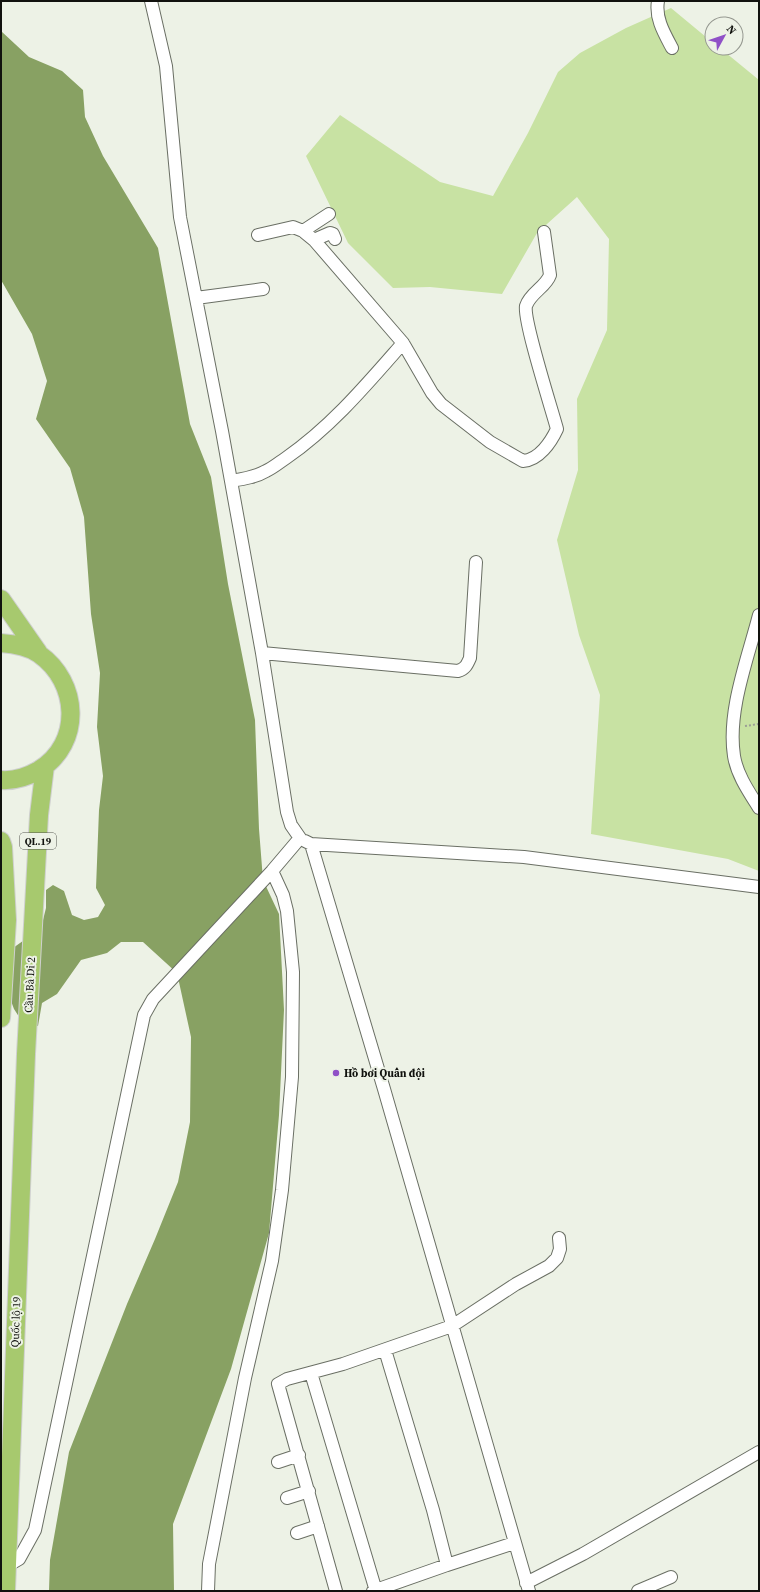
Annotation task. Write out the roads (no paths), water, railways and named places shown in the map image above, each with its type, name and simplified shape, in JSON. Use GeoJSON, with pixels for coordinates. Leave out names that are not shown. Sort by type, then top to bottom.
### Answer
{"type":"FeatureCollection","features":[{"type":"Feature","properties":{"kind":"highway"},"geometry":{"type":"LineString","coordinates":[[1,599],[38,653]]}},
{"type":"Feature","properties":{"kind":"highway"},"geometry":{"type":"LineString","coordinates":[[1,615],[54,668],[66,686],[71,708],[69,729],[66,736],[60,749],[46,766],[29,776],[10,781],[1,780]]}},
{"type":"Feature","properties":{"kind":"highway"},"geometry":{"type":"LineString","coordinates":[[1,643],[21,645],[38,653]]}},
{"type":"Feature","properties":{"kind":"highway","name":"Cầu Bà Di 2"},"geometry":{"type":"LineString","coordinates":[[26,1054],[40,803],[46,766]]}},
{"type":"Feature","properties":{"kind":"highway"},"geometry":{"type":"LineString","coordinates":[[1,841],[3,847],[6,920],[1,1018]]}},
{"type":"Feature","properties":{"kind":"highway","name":"Quốc lộ 19"},"geometry":{"type":"LineString","coordinates":[[6,1591],[4,1566],[26,1054]]}},
{"type":"Feature","properties":{"kind":"street"},"geometry":{"type":"LineString","coordinates":[[151,1],[166,66],[180,217],[231,481],[262,653],[287,812],[291,825],[300,838],[311,844],[524,857],[759,887]]}},
{"type":"Feature","properties":{"kind":"street"},"geometry":{"type":"LineString","coordinates":[[658,1],[657,7],[659,21],[672,48]]}},
{"type":"Feature","properties":{"kind":"street"},"geometry":{"type":"LineString","coordinates":[[303,231],[329,214]]}},
{"type":"Feature","properties":{"kind":"street"},"geometry":{"type":"LineString","coordinates":[[258,235],[293,227],[303,231],[314,240],[403,343],[432,393],[441,404],[490,442],[523,461],[536,456],[546,446],[558,429],[532,339],[526,311],[527,304],[548,281],[550,275],[544,232]]}},
{"type":"Feature","properties":{"kind":"street"},"geometry":{"type":"LineString","coordinates":[[314,240],[330,233],[335,239]]}},
{"type":"Feature","properties":{"kind":"street"},"geometry":{"type":"LineString","coordinates":[[196,298],[263,289]]}},
{"type":"Feature","properties":{"kind":"street"},"geometry":{"type":"LineString","coordinates":[[231,481],[266,472],[321,431],[350,403],[403,343]]}},
{"type":"Feature","properties":{"kind":"street"},"geometry":{"type":"LineString","coordinates":[[262,653],[458,671],[463,670],[467,666],[470,658],[476,562]]}},
{"type":"Feature","properties":{"kind":"street"},"geometry":{"type":"LineString","coordinates":[[759,615],[738,692],[732,731],[734,757],[744,785],[759,808]]}},
{"type":"Feature","properties":{"kind":"street"},"geometry":{"type":"LineString","coordinates":[[4,1566],[19,1559],[35,1530],[144,1015],[153,999],[272,871],[300,838]]}},
{"type":"Feature","properties":{"kind":"street"},"geometry":{"type":"LineString","coordinates":[[311,844],[382,1081],[514,1543],[528,1587],[759,1452]]}},
{"type":"Feature","properties":{"kind":"street"},"geometry":{"type":"LineString","coordinates":[[208,1591],[208,1564],[245,1378],[272,1261],[282,1190],[292,1077],[293,972],[287,911],[283,895],[272,871]]}},
{"type":"Feature","properties":{"kind":"street"},"geometry":{"type":"LineString","coordinates":[[336,1591],[299,1455],[278,1385],[280,1382],[287,1379],[385,1350],[452,1326],[516,1284],[549,1266],[557,1258],[560,1249],[559,1238]]}},
{"type":"Feature","properties":{"kind":"street"},"geometry":{"type":"LineString","coordinates":[[385,1350],[433,1510],[447,1565]]}},
{"type":"Feature","properties":{"kind":"street"},"geometry":{"type":"LineString","coordinates":[[311,1373],[375,1591],[514,1543]]}},
{"type":"Feature","properties":{"kind":"street"},"geometry":{"type":"LineString","coordinates":[[278,1462],[299,1455]]}},
{"type":"Feature","properties":{"kind":"street"},"geometry":{"type":"LineString","coordinates":[[287,1498],[309,1492]]}},
{"type":"Feature","properties":{"kind":"street"},"geometry":{"type":"LineString","coordinates":[[297,1533],[318,1526]]}},
{"type":"Feature","properties":{"kind":"street"},"geometry":{"type":"LineString","coordinates":[[638,1591],[670,1577]]}},
{"type":"Feature","properties":{"kind":"place","name":"Hồ bơi Quân đội"},"geometry":{"type":"Point","coordinates":[336,1073]}}]}
